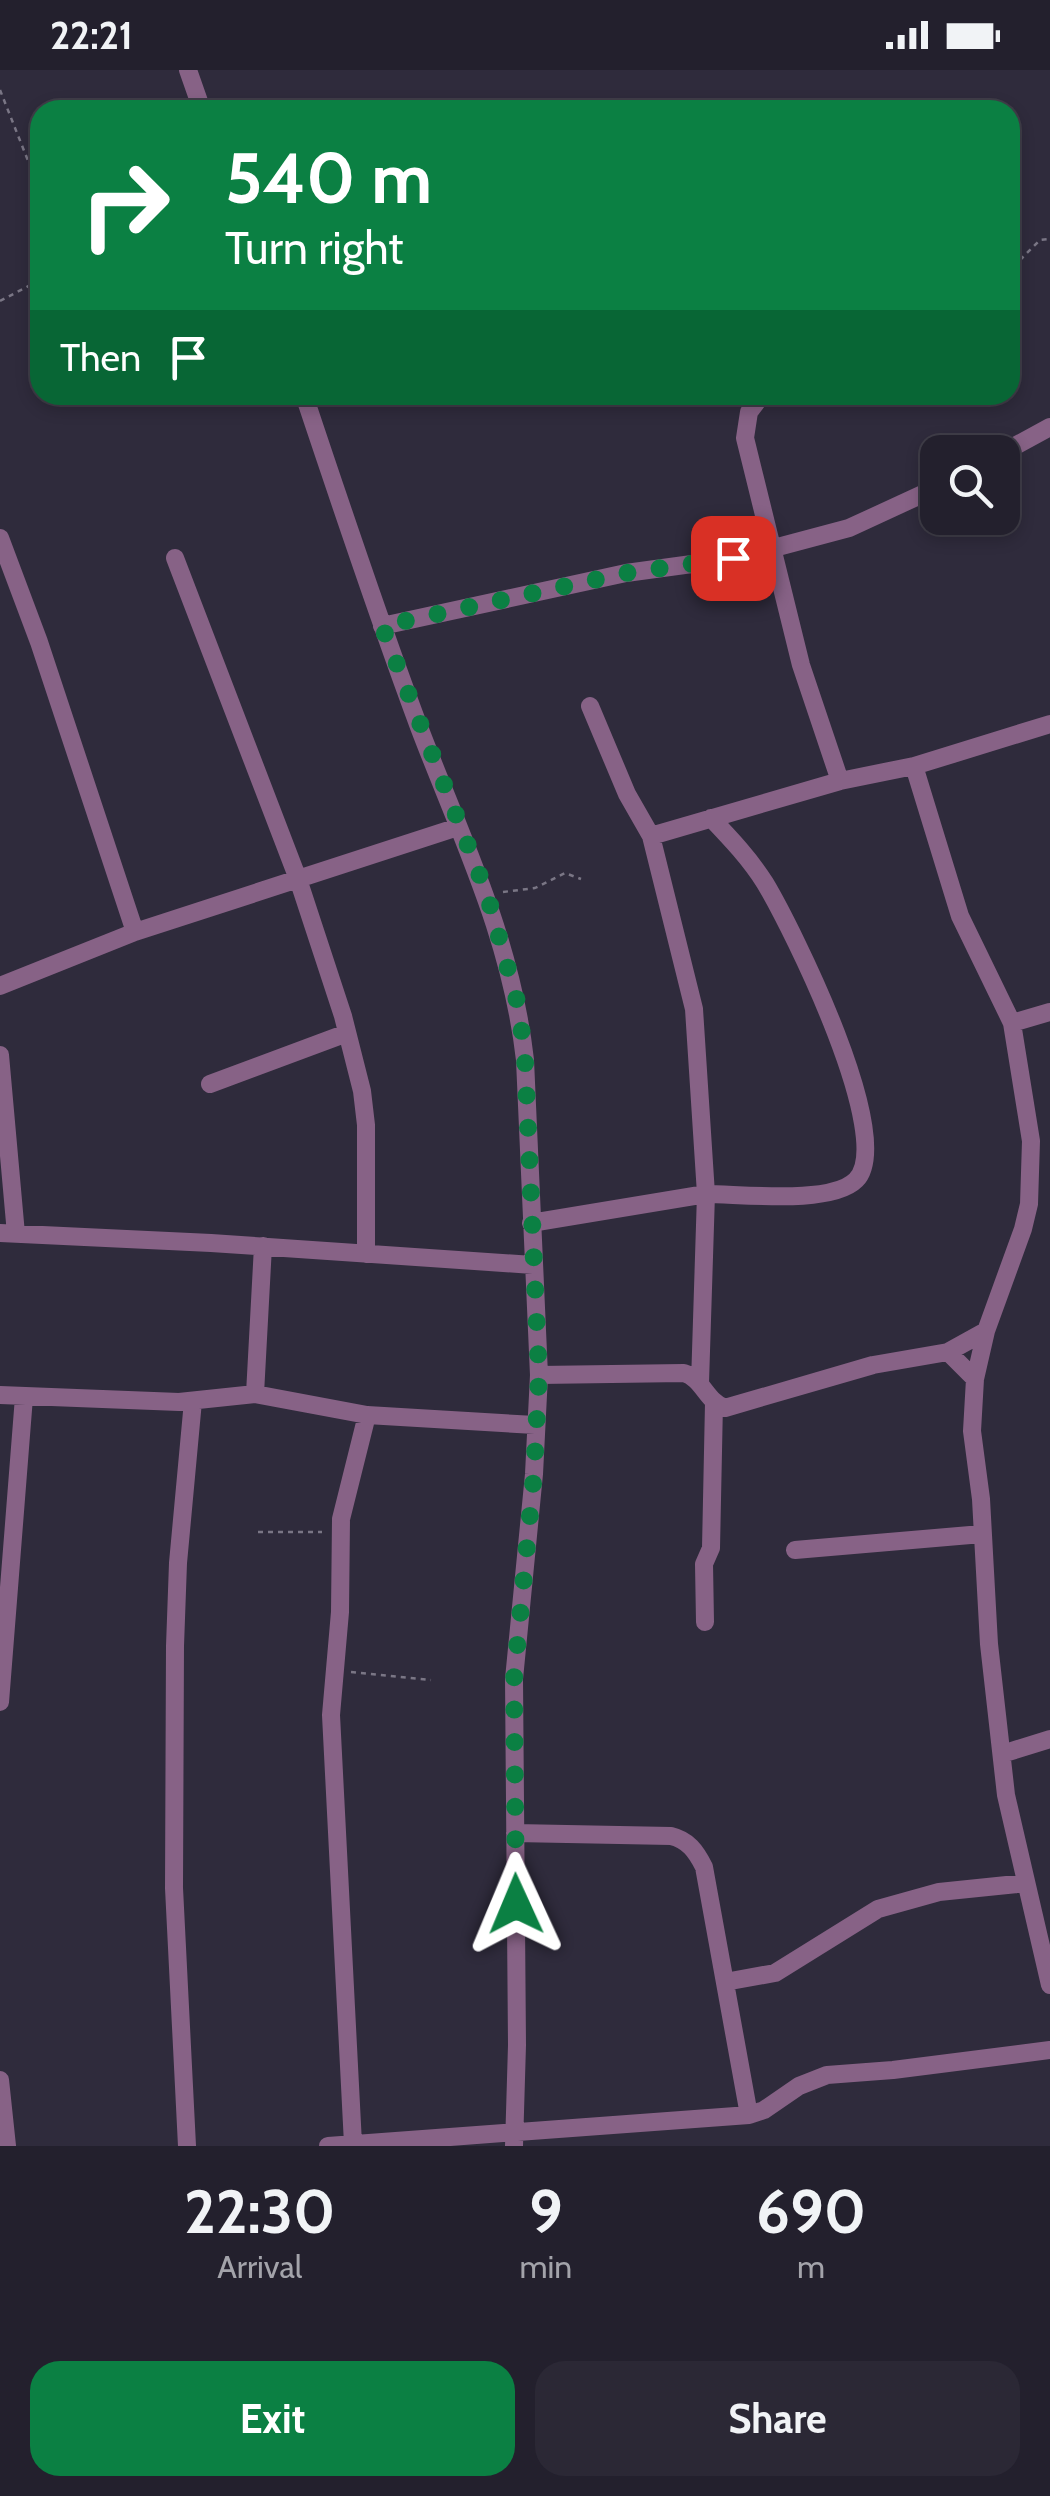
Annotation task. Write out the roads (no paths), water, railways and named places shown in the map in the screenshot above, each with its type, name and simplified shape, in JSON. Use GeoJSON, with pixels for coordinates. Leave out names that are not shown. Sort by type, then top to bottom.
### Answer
{"type":"FeatureCollection","features":[{"type":"Feature","properties":{"kind":"street"},"geometry":{"type":"LineString","coordinates":[[188,70],[198,100]]}},
{"type":"Feature","properties":{"kind":"street"},"geometry":{"type":"LineString","coordinates":[[307,405],[382,626],[487,894],[519,1008],[525,1060],[539,1375],[534,1474],[514,1679],[518,2045],[514,2139]]}},
{"type":"Feature","properties":{"kind":"street"},"geometry":{"type":"LineString","coordinates":[[754,405],[749,412],[744,438],[801,664],[840,781]]}},
{"type":"Feature","properties":{"kind":"street"},"geometry":{"type":"LineString","coordinates":[[1020,443],[1049,429]]}},
{"type":"Feature","properties":{"kind":"street"},"geometry":{"type":"LineString","coordinates":[[382,626],[626,573],[714,562],[774,548],[849,528],[920,495]]}},
{"type":"Feature","properties":{"kind":"street"},"geometry":{"type":"LineString","coordinates":[[0,538],[39,642],[135,932]]}},
{"type":"Feature","properties":{"kind":"street"},"geometry":{"type":"LineString","coordinates":[[175,558],[298,879],[348,1033],[366,1126],[366,1254]]}},
{"type":"Feature","properties":{"kind":"street"},"geometry":{"type":"LineString","coordinates":[[590,706],[628,794],[652,836],[694,1009],[706,1194],[700,1384]]}},
{"type":"Feature","properties":{"kind":"street"},"geometry":{"type":"LineString","coordinates":[[652,836],[840,781],[914,766],[1050,724]]}},
{"type":"Feature","properties":{"kind":"street"},"geometry":{"type":"LineString","coordinates":[[914,766],[967,933],[1012,1023],[1031,1142],[1029,1204],[986,1331],[975,1380],[972,1431],[1006,1795],[1050,1984]]}},
{"type":"Feature","properties":{"kind":"street"},"geometry":{"type":"LineString","coordinates":[[532,1223],[706,1194],[832,1193],[857,1179],[867,1153],[857,1100],[821,993],[766,885],[735,842],[711,818]]}},
{"type":"Feature","properties":{"kind":"street"},"geometry":{"type":"LineString","coordinates":[[0,986],[135,932],[458,827]]}},
{"type":"Feature","properties":{"kind":"street"},"geometry":{"type":"LineString","coordinates":[[1012,1023],[1050,1012]]}},
{"type":"Feature","properties":{"kind":"street"},"geometry":{"type":"LineString","coordinates":[[210,1084],[348,1033]]}},
{"type":"Feature","properties":{"kind":"street"},"geometry":{"type":"LineString","coordinates":[[0,1055],[8,1233],[263,1246],[533,1266]]}},
{"type":"Feature","properties":{"kind":"street"},"geometry":{"type":"LineString","coordinates":[[255,1394],[263,1246]]}},
{"type":"Feature","properties":{"kind":"street"},"geometry":{"type":"LineString","coordinates":[[539,1375],[684,1373],[700,1384],[714,1403],[725,1408],[873,1365],[948,1352],[986,1331]]}},
{"type":"Feature","properties":{"kind":"street"},"geometry":{"type":"LineString","coordinates":[[948,1352],[975,1380]]}},
{"type":"Feature","properties":{"kind":"street"},"geometry":{"type":"LineString","coordinates":[[0,1395],[193,1401],[255,1394],[367,1416],[536,1425]]}},
{"type":"Feature","properties":{"kind":"street"},"geometry":{"type":"LineString","coordinates":[[0,1702],[5,1659],[4,1570],[15,1524],[24,1396]]}},
{"type":"Feature","properties":{"kind":"street"},"geometry":{"type":"LineString","coordinates":[[187,2146],[174,1888],[175,1646],[178,1563],[193,1401]]}},
{"type":"Feature","properties":{"kind":"street"},"geometry":{"type":"LineString","coordinates":[[704,1622],[704,1564],[711,1548],[714,1403]]}},
{"type":"Feature","properties":{"kind":"street"},"geometry":{"type":"LineString","coordinates":[[352,2144],[331,1714],[340,1598],[339,1532],[367,1416]]}},
{"type":"Feature","properties":{"kind":"street"},"geometry":{"type":"LineString","coordinates":[[795,1550],[982,1534]]}},
{"type":"Feature","properties":{"kind":"street"},"geometry":{"type":"LineString","coordinates":[[1002,1754],[1050,1739]]}},
{"type":"Feature","properties":{"kind":"street"},"geometry":{"type":"LineString","coordinates":[[515,1833],[682,1839],[694,1850],[704,1866],[749,2114]]}},
{"type":"Feature","properties":{"kind":"street"},"geometry":{"type":"LineString","coordinates":[[725,1982],[775,1973],[856,1920],[903,1901],[939,1892],[1026,1883]]}},
{"type":"Feature","properties":{"kind":"street"},"geometry":{"type":"LineString","coordinates":[[328,2146],[514,2139],[749,2114],[764,2110],[799,2086],[828,2075],[1050,2050]]}},
{"type":"Feature","properties":{"kind":"street"},"geometry":{"type":"LineString","coordinates":[[0,2080],[7,2146]]}}]}
